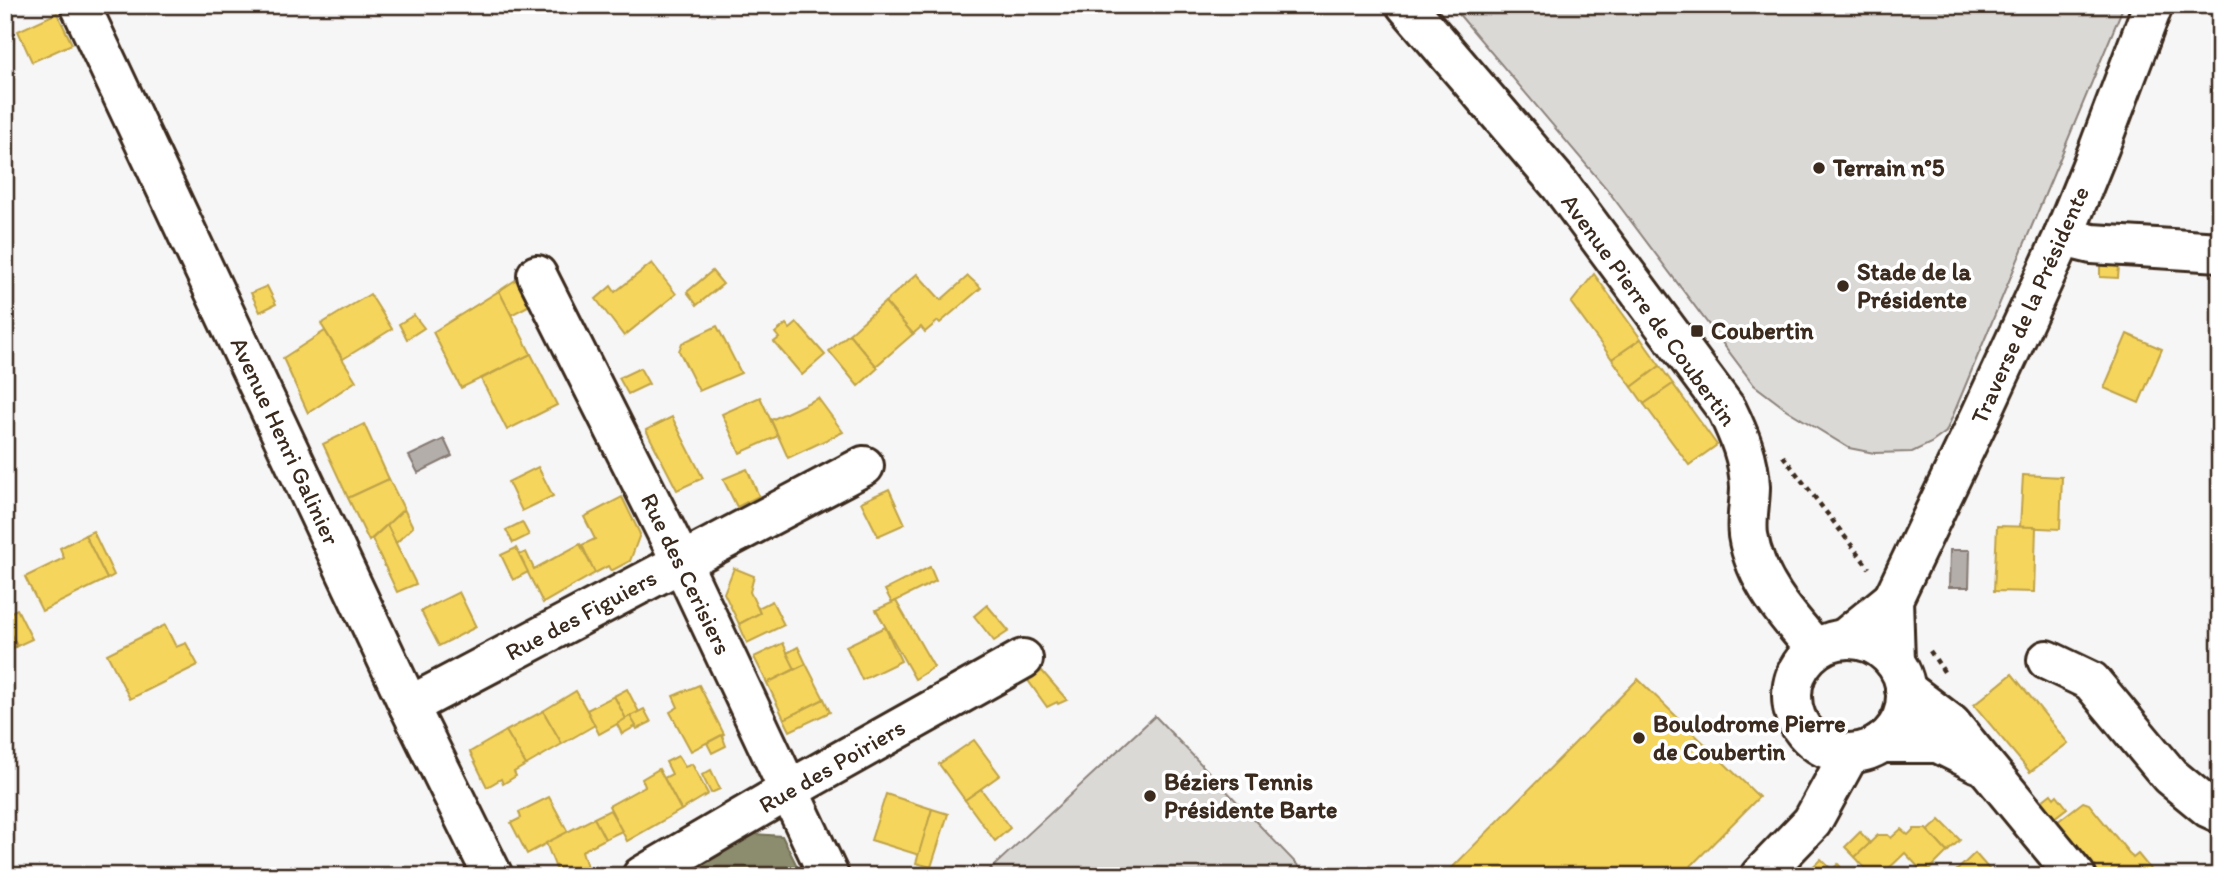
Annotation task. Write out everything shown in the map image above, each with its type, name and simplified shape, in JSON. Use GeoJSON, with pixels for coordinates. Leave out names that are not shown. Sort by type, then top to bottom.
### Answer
{"type":"FeatureCollection","features":[{"type":"Feature","properties":{"kind":"street","name":"Avenue Henri Galinier"},"geometry":{"type":"LineString","coordinates":[[80,5],[409,706],[493,876]]}},
{"type":"Feature","properties":{"kind":"street","name":"Avenue Pierre de Coubertin"},"geometry":{"type":"LineString","coordinates":[[1406,5],[1560,185],[1727,410],[1744,446],[1750,485],[1748,534],[1759,573],[1785,614],[1830,644]]}},
{"type":"Feature","properties":{"kind":"street","name":"Traverse de la Présidente"},"geometry":{"type":"LineString","coordinates":[[1830,644],[1893,599],[2063,237],[2152,5]]}},
{"type":"Feature","properties":{"kind":"street"},"geometry":{"type":"LineString","coordinates":[[2063,237],[2092,244],[2220,252]]}},
{"type":"Feature","properties":{"kind":"street","name":"Rue des Cerisiers"},"geometry":{"type":"LineString","coordinates":[[537,275],[681,561],[829,876]]}},
{"type":"Feature","properties":{"kind":"street","name":"Rue des Figuiers"},"geometry":{"type":"LineString","coordinates":[[409,706],[864,466]]}},
{"type":"Feature","properties":{"kind":"street","name":"Traverse de la Présidente"},"geometry":{"type":"LineString","coordinates":[[1893,599],[1908,665]]}},
{"type":"Feature","properties":{"kind":"street"},"geometry":{"type":"LineString","coordinates":[[1989,768],[1938,743],[1838,752],[1816,742],[1794,713],[1794,677],[1800,666],[1830,644],[1863,640],[1908,665],[1951,724],[1989,768],[2076,876]]}},
{"type":"Feature","properties":{"kind":"street","name":"Rue des Poiriers"},"geometry":{"type":"LineString","coordinates":[[642,876],[789,789],[1023,659]]}},
{"type":"Feature","properties":{"kind":"street"},"geometry":{"type":"LineString","coordinates":[[2047,660],[2091,681],[2170,776],[2209,808],[2220,813]]}},
{"type":"Feature","properties":{"kind":"street"},"geometry":{"type":"LineString","coordinates":[[1760,876],[1812,822],[1866,748],[1892,732],[1901,719],[1905,704],[1908,665]]}},
{"type":"Feature","properties":{"kind":"path"},"geometry":{"type":"LineString","coordinates":[[1777,449],[1893,599]]}},
{"type":"Feature","properties":{"kind":"path"},"geometry":{"type":"LineString","coordinates":[[1908,665],[1948,677]]}},
{"type":"Feature","properties":{"kind":"shaded area","name":"Stade de la Présidente"},"geometry":{"type":"Polygon","coordinates":[[[1451,5],[2124,5],[1946,432],[1912,452],[1874,453],[1849,448],[1787,410],[1754,385],[1606,188],[1451,5]]]}},
{"type":"Feature","properties":{"kind":"shaded area"},"geometry":{"type":"Polygon","coordinates":[[[444,439],[452,456],[418,473],[409,456],[444,439]]]}},
{"type":"Feature","properties":{"kind":"shaded area"},"geometry":{"type":"Polygon","coordinates":[[[1950,550],[1970,550],[1969,587],[1949,587],[1950,550]]]}},
{"type":"Feature","properties":{"kind":"shaded area","name":"Béziers Tennis Présidente Barte"},"geometry":{"type":"Polygon","coordinates":[[[1155,716],[1308,876],[983,876],[1155,716]]]}},
{"type":"Feature","properties":{"kind":"building: Logements"},"geometry":{"type":"Polygon","coordinates":[[[57,13],[72,44],[32,62],[18,31],[57,13]]]}},
{"type":"Feature","properties":{"kind":"building: Logements"},"geometry":{"type":"Polygon","coordinates":[[[652,263],[676,294],[624,336],[596,299],[611,286],[615,292],[652,263]]]}},
{"type":"Feature","properties":{"kind":"building: Logements"},"geometry":{"type":"Polygon","coordinates":[[[2100,266],[2119,266],[2118,278],[2100,277],[2100,266]]]}},
{"type":"Feature","properties":{"kind":"building: Logements"},"geometry":{"type":"Polygon","coordinates":[[[712,271],[723,284],[697,305],[687,292],[712,271]]]}},
{"type":"Feature","properties":{"kind":"building: Logements"},"geometry":{"type":"Polygon","coordinates":[[[917,274],[941,300],[968,276],[981,288],[940,323],[938,321],[925,332],[921,327],[913,334],[885,302],[917,274]]]}},
{"type":"Feature","properties":{"kind":"building: Logements"},"geometry":{"type":"Polygon","coordinates":[[[1594,274],[1641,339],[1612,359],[1571,303],[1594,274]]]}},
{"type":"Feature","properties":{"kind":"building: Logements"},"geometry":{"type":"Polygon","coordinates":[[[517,279],[530,305],[511,315],[499,291],[517,279]]]}},
{"type":"Feature","properties":{"kind":"building: Logements"},"geometry":{"type":"Polygon","coordinates":[[[267,286],[276,304],[260,312],[251,293],[267,286]]]}},
{"type":"Feature","properties":{"kind":"building: Logements"},"geometry":{"type":"Polygon","coordinates":[[[499,291],[531,354],[461,388],[433,332],[499,291]]]}},
{"type":"Feature","properties":{"kind":"building: Logements"},"geometry":{"type":"Polygon","coordinates":[[[370,294],[392,329],[343,359],[321,324],[370,294]]]}},
{"type":"Feature","properties":{"kind":"building: Logements"},"geometry":{"type":"Polygon","coordinates":[[[885,302],[913,334],[876,366],[849,334],[885,302]]]}},
{"type":"Feature","properties":{"kind":"building: Logements"},"geometry":{"type":"Polygon","coordinates":[[[414,315],[424,328],[407,339],[399,324],[414,315]]]}},
{"type":"Feature","properties":{"kind":"building: Logements"},"geometry":{"type":"Polygon","coordinates":[[[797,323],[825,355],[802,375],[774,342],[779,338],[775,333],[786,324],[790,329],[797,323]]]}},
{"type":"Feature","properties":{"kind":"building: Logements"},"geometry":{"type":"Polygon","coordinates":[[[717,326],[741,373],[699,391],[679,351],[682,343],[717,326]]]}},
{"type":"Feature","properties":{"kind":"building: Logements"},"geometry":{"type":"Polygon","coordinates":[[[2217,327],[2220,327],[2220,386],[2214,386],[2217,327]]]}},
{"type":"Feature","properties":{"kind":"building: Logements"},"geometry":{"type":"Polygon","coordinates":[[[325,331],[356,381],[308,413],[283,358],[325,331]]]}},
{"type":"Feature","properties":{"kind":"building: Logements"},"geometry":{"type":"Polygon","coordinates":[[[849,334],[878,368],[858,386],[829,351],[849,334]]]}},
{"type":"Feature","properties":{"kind":"building: Logements"},"geometry":{"type":"Polygon","coordinates":[[[2127,334],[2162,349],[2139,403],[2104,388],[2127,334]]]}},
{"type":"Feature","properties":{"kind":"building: Logements"},"geometry":{"type":"Polygon","coordinates":[[[1641,339],[1660,366],[1632,387],[1612,359],[1641,339]]]}},
{"type":"Feature","properties":{"kind":"building: Logements"},"geometry":{"type":"Polygon","coordinates":[[[531,354],[557,405],[507,430],[481,379],[531,354]]]}},
{"type":"Feature","properties":{"kind":"building: Logements"},"geometry":{"type":"Polygon","coordinates":[[[1660,366],[1673,384],[1644,404],[1632,387],[1660,366]]]}},
{"type":"Feature","properties":{"kind":"building: Logements"},"geometry":{"type":"Polygon","coordinates":[[[640,368],[649,384],[628,394],[619,378],[640,368]]]}},
{"type":"Feature","properties":{"kind":"building: Logements"},"geometry":{"type":"Polygon","coordinates":[[[1673,384],[1717,445],[1689,465],[1644,404],[1673,384]]]}},
{"type":"Feature","properties":{"kind":"building: Logements"},"geometry":{"type":"Polygon","coordinates":[[[760,397],[778,436],[740,453],[722,414],[760,397]]]}},
{"type":"Feature","properties":{"kind":"building: Logements"},"geometry":{"type":"Polygon","coordinates":[[[818,398],[843,432],[788,458],[771,420],[818,398]]]}},
{"type":"Feature","properties":{"kind":"building: Logements"},"geometry":{"type":"Polygon","coordinates":[[[672,417],[703,478],[677,490],[646,430],[672,417]]]}},
{"type":"Feature","properties":{"kind":"building: Logements"},"geometry":{"type":"Polygon","coordinates":[[[364,424],[389,479],[348,498],[323,444],[364,424]]]}},
{"type":"Feature","properties":{"kind":"building: Logements"},"geometry":{"type":"Polygon","coordinates":[[[538,467],[553,496],[522,511],[508,482],[538,467]]]}},
{"type":"Feature","properties":{"kind":"building: Logements"},"geometry":{"type":"Polygon","coordinates":[[[747,469],[759,496],[737,507],[723,479],[747,469]]]}},
{"type":"Feature","properties":{"kind":"building: Logements"},"geometry":{"type":"Polygon","coordinates":[[[2023,475],[2062,477],[2060,529],[2020,527],[2023,475]]]}},
{"type":"Feature","properties":{"kind":"building: Logements"},"geometry":{"type":"Polygon","coordinates":[[[389,479],[404,509],[369,541],[348,498],[389,479]]]}},
{"type":"Feature","properties":{"kind":"building: Logements"},"geometry":{"type":"Polygon","coordinates":[[[889,489],[905,524],[878,536],[861,502],[889,489]]]}},
{"type":"Feature","properties":{"kind":"building: Logements"},"geometry":{"type":"Polygon","coordinates":[[[622,497],[640,534],[630,561],[611,571],[608,566],[595,573],[582,545],[595,539],[584,517],[622,497]]]}},
{"type":"Feature","properties":{"kind":"building: Logements"},"geometry":{"type":"Polygon","coordinates":[[[404,509],[413,527],[396,543],[387,525],[404,509]]]}},
{"type":"Feature","properties":{"kind":"building: Logements"},"geometry":{"type":"Polygon","coordinates":[[[522,522],[529,535],[513,543],[506,530],[522,522]]]}},
{"type":"Feature","properties":{"kind":"building: Logements"},"geometry":{"type":"Polygon","coordinates":[[[387,525],[416,584],[397,592],[372,539],[387,525]]]}},
{"type":"Feature","properties":{"kind":"building: Logements"},"geometry":{"type":"Polygon","coordinates":[[[1997,526],[2036,527],[2034,592],[1994,591],[1997,526]]]}},
{"type":"Feature","properties":{"kind":"building: Logements"},"geometry":{"type":"Polygon","coordinates":[[[93,531],[114,575],[107,579],[85,535],[93,531]]]}},
{"type":"Feature","properties":{"kind":"building: Logements"},"geometry":{"type":"Polygon","coordinates":[[[85,535],[107,579],[42,611],[25,577],[64,558],[60,548],[85,535]]]}},
{"type":"Feature","properties":{"kind":"building: Logements"},"geometry":{"type":"Polygon","coordinates":[[[580,544],[595,573],[543,603],[519,555],[526,552],[534,569],[580,544]]]}},
{"type":"Feature","properties":{"kind":"building: Logements"},"geometry":{"type":"Polygon","coordinates":[[[516,548],[528,572],[513,580],[501,555],[516,548]]]}},
{"type":"Feature","properties":{"kind":"building: Logements"},"geometry":{"type":"Polygon","coordinates":[[[930,567],[936,581],[892,603],[885,590],[930,567]]]}},
{"type":"Feature","properties":{"kind":"building: Logements"},"geometry":{"type":"Polygon","coordinates":[[[734,568],[754,576],[750,592],[760,613],[739,624],[724,593],[734,568]]]}},
{"type":"Feature","properties":{"kind":"building: Logements"},"geometry":{"type":"Polygon","coordinates":[[[459,592],[476,627],[439,646],[421,611],[459,592]]]}},
{"type":"Feature","properties":{"kind":"building: Logements"},"geometry":{"type":"Polygon","coordinates":[[[772,601],[784,625],[747,643],[739,624],[760,613],[758,608],[772,601]]]}},
{"type":"Feature","properties":{"kind":"building: Logements"},"geometry":{"type":"Polygon","coordinates":[[[896,601],[934,667],[915,679],[876,610],[896,601]]]}},
{"type":"Feature","properties":{"kind":"building: Logements"},"geometry":{"type":"Polygon","coordinates":[[[987,605],[1009,631],[994,641],[974,616],[987,605]]]}},
{"type":"Feature","properties":{"kind":"building: Logements"},"geometry":{"type":"Polygon","coordinates":[[[17,609],[32,639],[17,646],[5,623],[5,615],[17,609]]]}},
{"type":"Feature","properties":{"kind":"building: Logements"},"geometry":{"type":"Polygon","coordinates":[[[5,623],[17,646],[5,652],[5,623]]]}},
{"type":"Feature","properties":{"kind":"building: Logements"},"geometry":{"type":"Polygon","coordinates":[[[165,625],[176,647],[186,643],[198,665],[130,699],[107,654],[165,625]]]}},
{"type":"Feature","properties":{"kind":"building: Logements"},"geometry":{"type":"Polygon","coordinates":[[[885,627],[901,661],[862,680],[846,646],[885,627]]]}},
{"type":"Feature","properties":{"kind":"building: Logements"},"geometry":{"type":"Polygon","coordinates":[[[783,643],[795,669],[767,683],[754,657],[783,643]]]}},
{"type":"Feature","properties":{"kind":"building: Logements"},"geometry":{"type":"Polygon","coordinates":[[[798,647],[806,664],[795,669],[787,653],[798,647]]]}},
{"type":"Feature","properties":{"kind":"building: Logements"},"geometry":{"type":"Polygon","coordinates":[[[806,664],[824,699],[784,719],[767,683],[806,664]]]}},
{"type":"Feature","properties":{"kind":"building: Logements"},"geometry":{"type":"Polygon","coordinates":[[[1042,671],[1067,700],[1047,707],[1027,679],[1042,671]]]}},
{"type":"Feature","properties":{"kind":"building: Logements"},"geometry":{"type":"Polygon","coordinates":[[[2012,674],[2068,743],[2030,772],[1974,705],[2012,674]]]}},
{"type":"Feature","properties":{"kind":"building: Logements","name":"Boulodrome Pierre de Coubertin"},"geometry":{"type":"Polygon","coordinates":[[[1638,679],[1759,797],[1681,876],[1444,876],[1638,679]]]}},
{"type":"Feature","properties":{"kind":"building: Logements"},"geometry":{"type":"Polygon","coordinates":[[[699,685],[724,734],[691,751],[670,712],[678,707],[673,696],[699,685]]]}},
{"type":"Feature","properties":{"kind":"building: Logements"},"geometry":{"type":"Polygon","coordinates":[[[627,689],[639,712],[626,719],[614,696],[627,689]]]}},
{"type":"Feature","properties":{"kind":"building: Logements"},"geometry":{"type":"Polygon","coordinates":[[[576,691],[595,725],[562,744],[543,711],[576,691]]]}},
{"type":"Feature","properties":{"kind":"building: Logements"},"geometry":{"type":"Polygon","coordinates":[[[614,696],[626,719],[599,734],[587,710],[614,696]]]}},
{"type":"Feature","properties":{"kind":"building: Logements"},"geometry":{"type":"Polygon","coordinates":[[[824,699],[830,712],[790,731],[784,719],[824,699]]]}},
{"type":"Feature","properties":{"kind":"building: Logements"},"geometry":{"type":"Polygon","coordinates":[[[644,709],[651,722],[637,729],[630,716],[644,709]]]}},
{"type":"Feature","properties":{"kind":"building: Logements"},"geometry":{"type":"Polygon","coordinates":[[[543,711],[562,744],[526,765],[506,731],[543,711]]]}},
{"type":"Feature","properties":{"kind":"building: Logements"},"geometry":{"type":"Polygon","coordinates":[[[630,716],[636,726],[622,734],[617,724],[630,716]]]}},
{"type":"Feature","properties":{"kind":"building: Logements"},"geometry":{"type":"Polygon","coordinates":[[[506,731],[526,765],[514,772],[516,776],[503,784],[501,779],[487,787],[470,752],[506,731]]]}},
{"type":"Feature","properties":{"kind":"building: Logements"},"geometry":{"type":"Polygon","coordinates":[[[722,735],[726,746],[712,753],[707,743],[722,735]]]}},
{"type":"Feature","properties":{"kind":"building: Logements"},"geometry":{"type":"Polygon","coordinates":[[[974,740],[1000,775],[965,800],[939,764],[974,740]]]}},
{"type":"Feature","properties":{"kind":"building: Logements"},"geometry":{"type":"Polygon","coordinates":[[[678,756],[685,767],[692,764],[708,794],[681,810],[664,778],[672,774],[666,762],[678,756]]]}},
{"type":"Feature","properties":{"kind":"building: Logements"},"geometry":{"type":"Polygon","coordinates":[[[659,769],[681,810],[627,841],[609,806],[645,786],[642,779],[659,769]]]}},
{"type":"Feature","properties":{"kind":"building: Logements"},"geometry":{"type":"Polygon","coordinates":[[[711,770],[720,789],[711,793],[702,775],[711,770]]]}},
{"type":"Feature","properties":{"kind":"building: Logements"},"geometry":{"type":"Polygon","coordinates":[[[981,789],[1010,828],[995,841],[965,800],[981,789]]]}},
{"type":"Feature","properties":{"kind":"building: Logements"},"geometry":{"type":"Polygon","coordinates":[[[886,794],[932,809],[919,855],[871,840],[886,794]]]}},
{"type":"Feature","properties":{"kind":"building: Logements"},"geometry":{"type":"Polygon","coordinates":[[[2051,794],[2054,798],[2057,795],[2067,808],[2054,818],[2042,801],[2051,794]]]}},
{"type":"Feature","properties":{"kind":"building: Logements"},"geometry":{"type":"Polygon","coordinates":[[[549,797],[568,832],[527,854],[511,823],[521,818],[519,812],[549,797]]]}},
{"type":"Feature","properties":{"kind":"building: Logements"},"geometry":{"type":"Polygon","coordinates":[[[2083,802],[2089,804],[2133,858],[2138,854],[2156,876],[2101,876],[2057,822],[2083,802]]]}},
{"type":"Feature","properties":{"kind":"building: Logements"},"geometry":{"type":"Polygon","coordinates":[[[932,809],[948,814],[931,867],[916,863],[932,809]]]}},
{"type":"Feature","properties":{"kind":"building: Logements"},"geometry":{"type":"Polygon","coordinates":[[[610,810],[622,831],[605,839],[594,818],[610,810]]]}},
{"type":"Feature","properties":{"kind":"building: Logements"},"geometry":{"type":"Polygon","coordinates":[[[594,818],[605,839],[582,851],[589,873],[585,876],[559,876],[546,843],[594,818]]]}},
{"type":"Feature","properties":{"kind":"building: Logements"},"geometry":{"type":"Polygon","coordinates":[[[1940,820],[1960,840],[1947,852],[1928,831],[1940,820]]]}},
{"type":"Feature","properties":{"kind":"building: Logements"},"geometry":{"type":"Polygon","coordinates":[[[1901,829],[1908,835],[1914,829],[1926,829],[1947,852],[1925,874],[1905,853],[1881,876],[1872,876],[1855,857],[1878,835],[1888,835],[1891,838],[1901,829]]]}},
{"type":"Feature","properties":{"kind":"building: Logements"},"geometry":{"type":"Polygon","coordinates":[[[1860,832],[1870,843],[1855,857],[1845,847],[1860,832]]]}},
{"type":"Feature","properties":{"kind":"building: Logements"},"geometry":{"type":"Polygon","coordinates":[[[1975,853],[1995,876],[1951,876],[1975,853]]]}},
{"type":"Feature","properties":{"kind":"building: Logements"},"geometry":{"type":"Polygon","coordinates":[[[1821,859],[1832,870],[1826,876],[1803,876],[1821,859]]]}},
{"type":"Feature","properties":{"kind":"building: Logements"},"geometry":{"type":"Polygon","coordinates":[[[1838,864],[1848,876],[1826,876],[1838,864]]]}},
{"type":"Feature","properties":{"kind":"building: Industrie"},"geometry":{"type":"Polygon","coordinates":[[[754,834],[782,836],[802,876],[683,876],[754,834]]]}},
{"type":"Feature","properties":{"kind":"place","name":"Terrain n°5"},"geometry":{"type":"Point","coordinates":[1819,168]}},
{"type":"Feature","properties":{"kind":"place","name":"Stade de la Présidente"},"geometry":{"type":"Point","coordinates":[1843,286]}},
{"type":"Feature","properties":{"kind":"place","name":"Coubertin"},"geometry":{"type":"Point","coordinates":[1697,331]}},
{"type":"Feature","properties":{"kind":"place","name":"Boulodrome Pierre de Coubertin"},"geometry":{"type":"Point","coordinates":[1639,738]}},
{"type":"Feature","properties":{"kind":"place","name":"Béziers Tennis Présidente Barte"},"geometry":{"type":"Point","coordinates":[1150,796]}}]}
